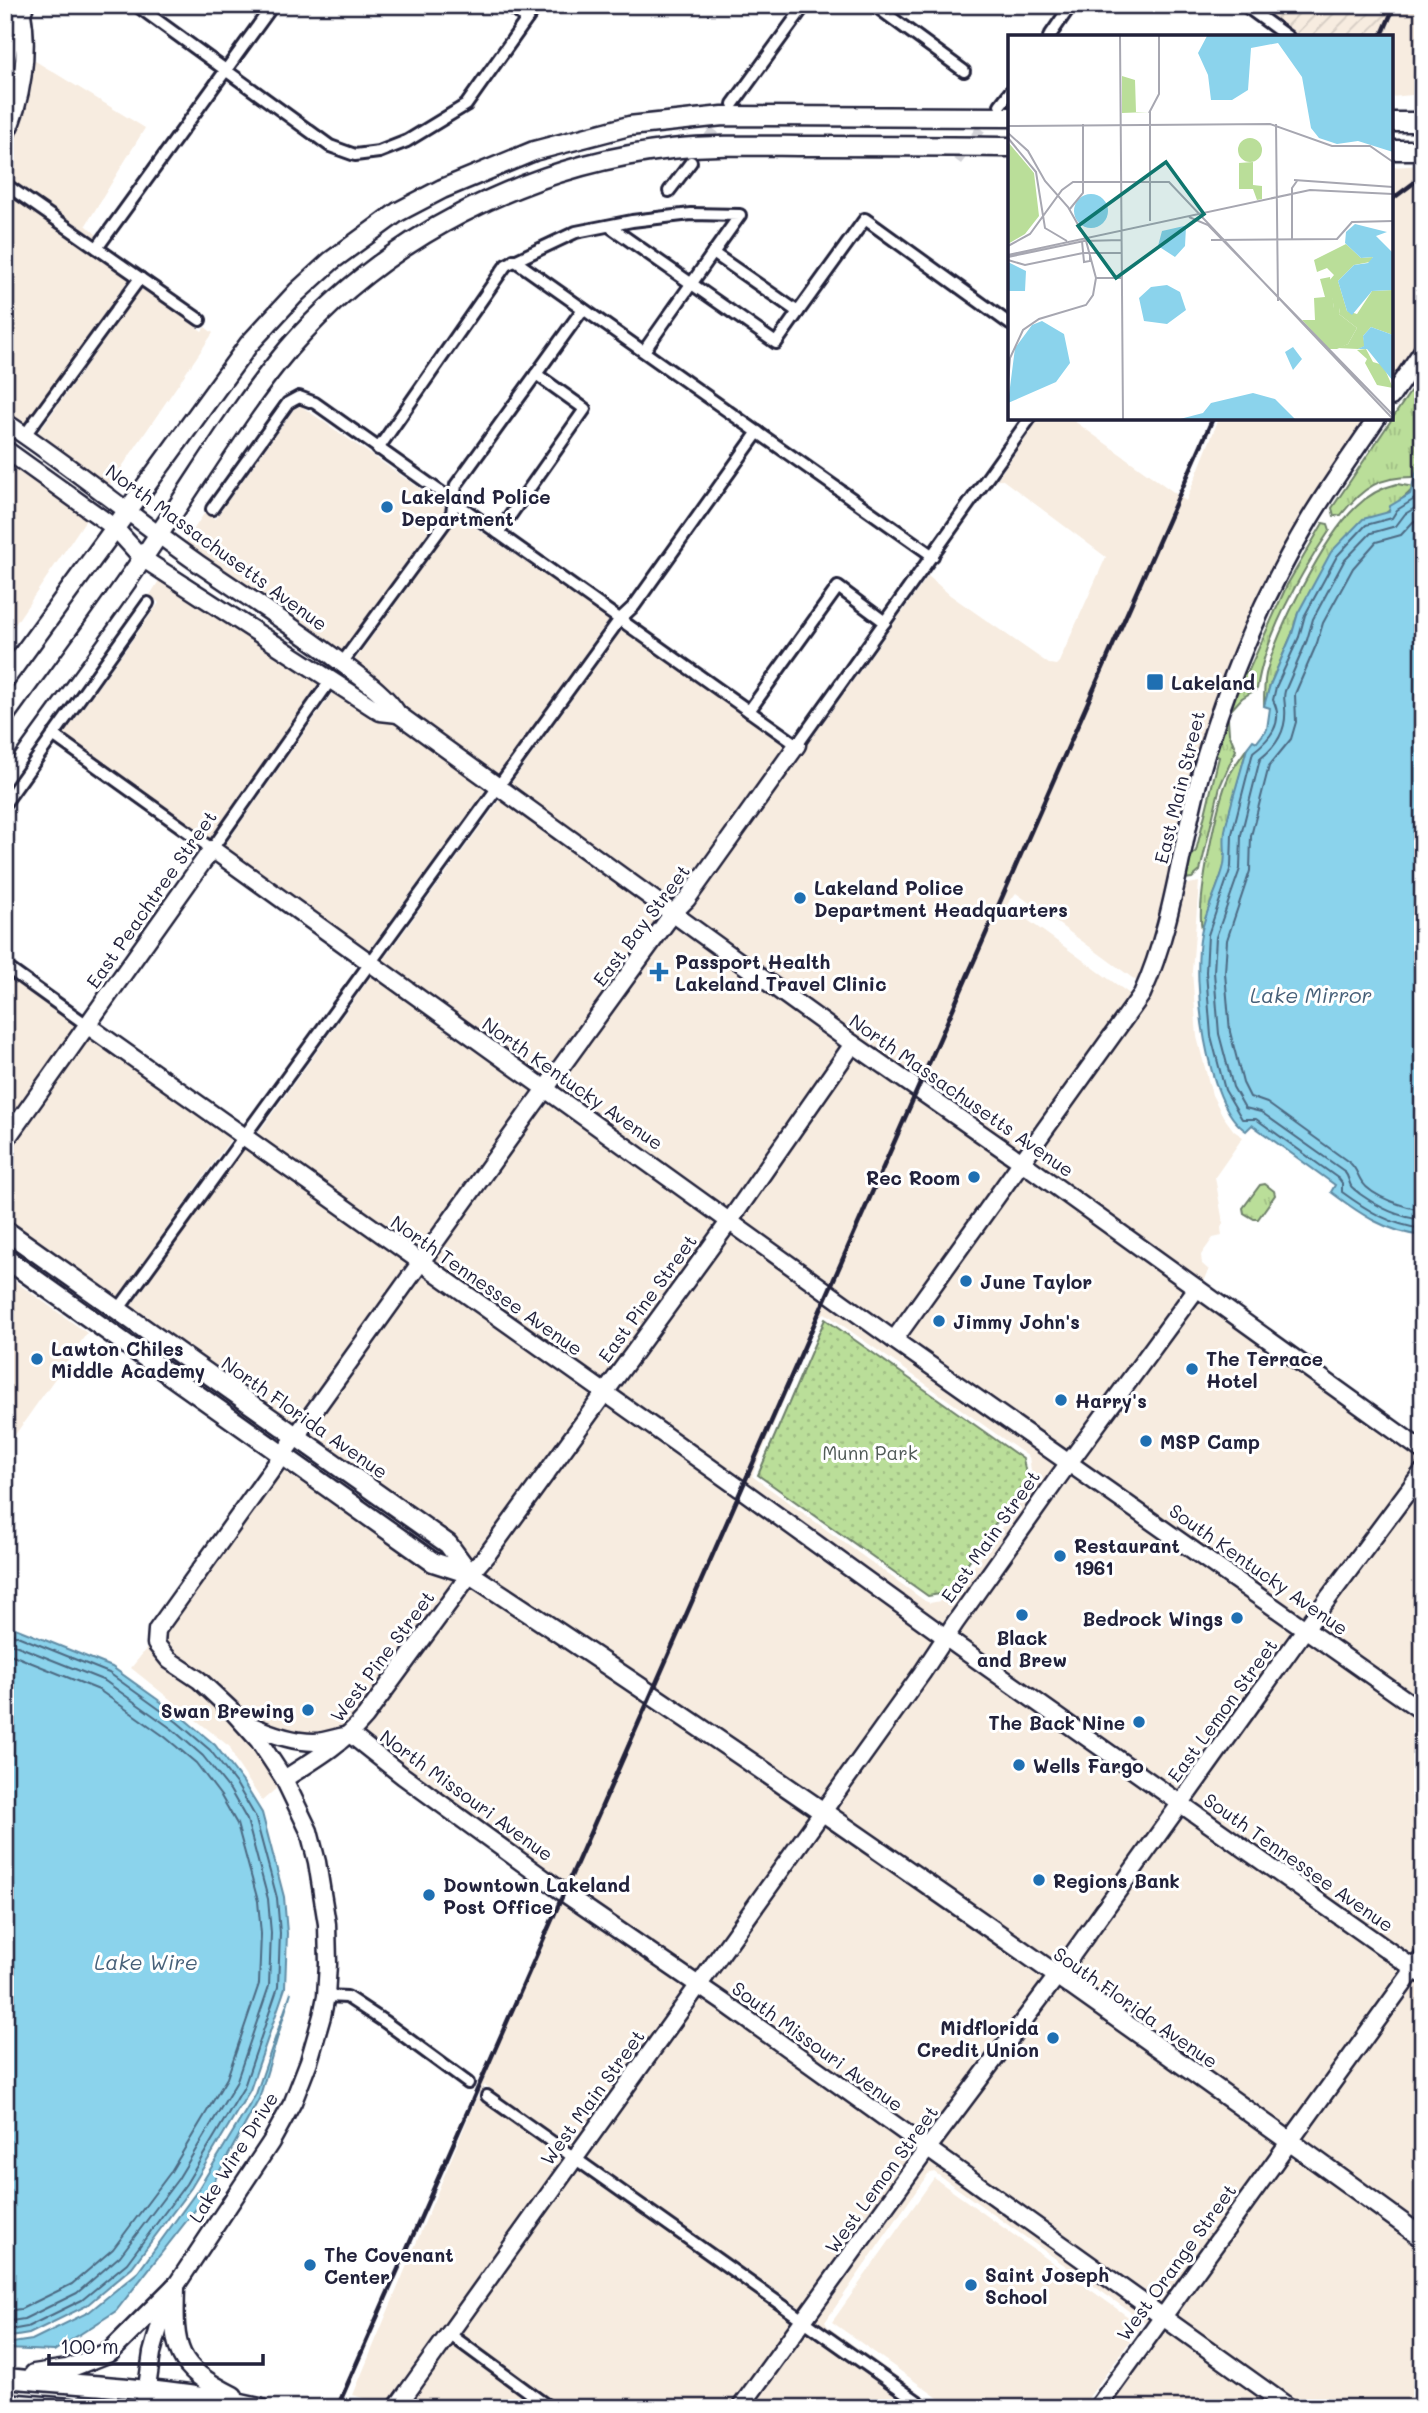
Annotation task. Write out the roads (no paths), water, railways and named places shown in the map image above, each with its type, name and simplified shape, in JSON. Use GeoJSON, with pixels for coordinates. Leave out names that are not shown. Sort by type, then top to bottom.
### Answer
{"type":"FeatureCollection","features":[{"type":"Feature","properties":{"kind":"main road"},"geometry":{"type":"LineString","coordinates":[[5,680],[249,344],[298,292],[361,237],[398,212],[464,179],[534,151],[629,126],[678,120],[761,116],[1005,111]]}},
{"type":"Feature","properties":{"kind":"main road"},"geometry":{"type":"LineString","coordinates":[[1393,122],[1423,122]]}},
{"type":"Feature","properties":{"kind":"main road"},"geometry":{"type":"LineString","coordinates":[[5,750],[160,534],[262,382],[291,346],[322,314],[392,255],[435,228],[521,186],[617,158],[669,149],[719,145],[1008,146]]}},
{"type":"Feature","properties":{"kind":"main road"},"geometry":{"type":"LineString","coordinates":[[1393,150],[1423,150]]}},
{"type":"Feature","properties":{"kind":"main road","name":"North Florida Avenue"},"geometry":{"type":"LineString","coordinates":[[5,1230],[448,1544],[470,1574]]}},
{"type":"Feature","properties":{"kind":"main road","name":"North Florida Avenue"},"geometry":{"type":"LineString","coordinates":[[5,1258],[433,1562],[470,1574],[823,1812]]}},
{"type":"Feature","properties":{"kind":"main road"},"geometry":{"type":"LineString","coordinates":[[30,1276],[60,1282],[110,1313],[118,1310]]}},
{"type":"Feature","properties":{"kind":"main road","name":"South Florida Avenue"},"geometry":{"type":"LineString","coordinates":[[823,1812],[1423,2238]]}},
{"type":"Feature","properties":{"kind":"main road"},"geometry":{"type":"LineString","coordinates":[[5,2378],[67,2369],[110,2352],[175,2287]]}},
{"type":"Feature","properties":{"kind":"main road"},"geometry":{"type":"LineString","coordinates":[[175,2287],[174,2323],[178,2350],[193,2373],[257,2407]]}},
{"type":"Feature","properties":{"kind":"main road"},"geometry":{"type":"LineString","coordinates":[[5,2378],[145,2399],[226,2400],[257,2407]]}},
{"type":"Feature","properties":{"kind":"main road"},"geometry":{"type":"LineString","coordinates":[[5,2403],[70,2408]]}},
{"type":"Feature","properties":{"kind":"street"},"geometry":{"type":"LineString","coordinates":[[136,5],[330,146],[355,155],[379,152],[407,141],[466,105],[537,5]]}},
{"type":"Feature","properties":{"kind":"street"},"geometry":{"type":"LineString","coordinates":[[97,248],[274,5]]}},
{"type":"Feature","properties":{"kind":"street"},"geometry":{"type":"LineString","coordinates":[[508,5],[527,19]]}},
{"type":"Feature","properties":{"kind":"street"},"geometry":{"type":"LineString","coordinates":[[733,104],[805,5]]}},
{"type":"Feature","properties":{"kind":"street"},"geometry":{"type":"LineString","coordinates":[[874,5],[964,71]]}},
{"type":"Feature","properties":{"kind":"street"},"geometry":{"type":"LineString","coordinates":[[1050,35],[1071,5]]}},
{"type":"Feature","properties":{"kind":"street"},"geometry":{"type":"LineString","coordinates":[[1244,5],[1285,35]]}},
{"type":"Feature","properties":{"kind":"street"},"geometry":{"type":"LineString","coordinates":[[5,69],[13,26],[24,10]]}},
{"type":"Feature","properties":{"kind":"street"},"geometry":{"type":"LineString","coordinates":[[5,136],[15,109],[22,76],[26,36],[24,10]]}},
{"type":"Feature","properties":{"kind":"street"},"geometry":{"type":"LineString","coordinates":[[669,191],[691,162]]}},
{"type":"Feature","properties":{"kind":"street"},"geometry":{"type":"LineString","coordinates":[[5,184],[200,320]]}},
{"type":"Feature","properties":{"kind":"street"},"geometry":{"type":"LineString","coordinates":[[378,449],[506,265],[576,232],[691,214],[740,215],[643,351]]}},
{"type":"Feature","properties":{"kind":"street"},"geometry":{"type":"LineString","coordinates":[[609,226],[776,343],[865,219],[1008,323]]}},
{"type":"Feature","properties":{"kind":"street"},"geometry":{"type":"LineString","coordinates":[[713,253],[798,312]]}},
{"type":"Feature","properties":{"kind":"street"},"geometry":{"type":"LineString","coordinates":[[514,260],[933,556]]}},
{"type":"Feature","properties":{"kind":"street"},"geometry":{"type":"LineString","coordinates":[[25,435],[140,278]]}},
{"type":"Feature","properties":{"kind":"street"},"geometry":{"type":"LineString","coordinates":[[342,663],[452,513],[456,485],[583,309]]}},
{"type":"Feature","properties":{"kind":"street"},"geometry":{"type":"LineString","coordinates":[[1393,394],[1423,350]]}},
{"type":"Feature","properties":{"kind":"street"},"geometry":{"type":"LineString","coordinates":[[498,533],[585,409],[536,374]]}},
{"type":"Feature","properties":{"kind":"street"},"geometry":{"type":"LineString","coordinates":[[212,509],[288,403],[299,397],[315,403],[797,745]]}},
{"type":"Feature","properties":{"kind":"street","name":"East Bay Street"},"geometry":{"type":"LineString","coordinates":[[156,1644],[157,1630],[545,1088],[673,913],[687,899],[1029,420]]}},
{"type":"Feature","properties":{"kind":"street","name":"East Main Street"},"geometry":{"type":"LineString","coordinates":[[894,1340],[1142,994],[1166,930],[1204,761],[1227,692],[1258,616],[1281,570],[1310,519],[1376,420]]}},
{"type":"Feature","properties":{"kind":"street","name":"North Massachusetts Avenue"},"geometry":{"type":"LineString","coordinates":[[5,422],[262,608],[299,630],[387,697],[398,714],[853,1044],[1023,1162],[1423,1451]]}},
{"type":"Feature","properties":{"kind":"street"},"geometry":{"type":"LineString","coordinates":[[118,1310],[620,619],[634,606],[758,432]]}},
{"type":"Feature","properties":{"kind":"street","name":"North Massachusetts Avenue"},"geometry":{"type":"LineString","coordinates":[[8,456],[115,528],[142,558],[380,712],[398,714]]}},
{"type":"Feature","properties":{"kind":"street"},"geometry":{"type":"LineString","coordinates":[[749,711],[838,587],[885,622]]}},
{"type":"Feature","properties":{"kind":"street"},"geometry":{"type":"LineString","coordinates":[[5,803],[148,603]]}},
{"type":"Feature","properties":{"kind":"street","name":"East Peachtree Street"},"geometry":{"type":"LineString","coordinates":[[5,1142],[331,681]]}},
{"type":"Feature","properties":{"kind":"street","name":"North Kentucky Avenue"},"geometry":{"type":"LineString","coordinates":[[53,735],[894,1340],[1070,1462]]}},
{"type":"Feature","properties":{"kind":"street","name":"North Tennessee Avenue"},"geometry":{"type":"LineString","coordinates":[[5,966],[945,1638]]}},
{"type":"Feature","properties":{"kind":"street","name":"East Pine Street"},"geometry":{"type":"LineString","coordinates":[[470,1574],[489,1552],[729,1222],[853,1044]]}},
{"type":"Feature","properties":{"kind":"street","name":"East Main Street"},"geometry":{"type":"LineString","coordinates":[[823,1812],[1070,1462],[1197,1288]]}},
{"type":"Feature","properties":{"kind":"street","name":"South Kentucky Avenue"},"geometry":{"type":"LineString","coordinates":[[1070,1462],[1423,1712]]}},
{"type":"Feature","properties":{"kind":"street","name":"East Lemon Street"},"geometry":{"type":"LineString","coordinates":[[1057,1976],[1423,1471]]}},
{"type":"Feature","properties":{"kind":"street","name":"West Pine Street"},"geometry":{"type":"LineString","coordinates":[[284,1779],[332,1750],[350,1734],[470,1574]]}},
{"type":"Feature","properties":{"kind":"street","name":"South Tennessee Avenue"},"geometry":{"type":"LineString","coordinates":[[945,1638],[1420,1967]]}},
{"type":"Feature","properties":{"kind":"street","name":"Lake Wire Drive"},"geometry":{"type":"LineString","coordinates":[[145,2399],[152,2353],[162,2316],[175,2287],[271,2141],[293,2102],[309,2062],[326,1996],[327,1937],[323,1890],[309,1831],[284,1779],[259,1741],[243,1723],[199,1680],[169,1660],[156,1644]]}},
{"type":"Feature","properties":{"kind":"street"},"geometry":{"type":"LineString","coordinates":[[243,1723],[296,1740],[316,1742],[350,1734]]}},
{"type":"Feature","properties":{"kind":"street","name":"North Missouri Avenue"},"geometry":{"type":"LineString","coordinates":[[350,1734],[403,1776],[564,1893],[697,1985]]}},
{"type":"Feature","properties":{"kind":"street","name":"West Main Street"},"geometry":{"type":"LineString","coordinates":[[398,2404],[823,1812]]}},
{"type":"Feature","properties":{"kind":"street","name":"West Orange Street"},"geometry":{"type":"LineString","coordinates":[[1097,2408],[1289,2141],[1420,1967]]}},
{"type":"Feature","properties":{"kind":"street","name":"West Lemon Street"},"geometry":{"type":"LineString","coordinates":[[740,2408],[927,2149],[1057,1976]]}},
{"type":"Feature","properties":{"kind":"street","name":"South Missouri Avenue"},"geometry":{"type":"LineString","coordinates":[[697,1985],[1290,2408]]}},
{"type":"Feature","properties":{"kind":"street"},"geometry":{"type":"LineString","coordinates":[[326,1996],[347,1997],[468,2083]]}},
{"type":"Feature","properties":{"kind":"street"},"geometry":{"type":"LineString","coordinates":[[487,2096],[927,2408]]}},
{"type":"Feature","properties":{"kind":"street"},"geometry":{"type":"LineString","coordinates":[[447,2333],[550,2408]]}},
{"type":"Feature","properties":{"kind":"water","name":"Lake Mirror"},"geometry":{"type":"Polygon","coordinates":[[[1423,448],[1423,1236],[1397,1231],[1363,1215],[1331,1192],[1335,1185],[1252,1125],[1246,1131],[1232,1117],[1220,1096],[1211,1069],[1200,1010],[1198,981],[1201,934],[1224,864],[1225,831],[1232,800],[1247,748],[1253,740],[1257,742],[1267,729],[1270,708],[1264,706],[1298,613],[1331,552],[1363,519],[1389,512],[1390,506],[1410,494],[1423,448]]]}},
{"type":"Feature","properties":{"kind":"water","name":"Lake Wire"},"geometry":{"type":"Polygon","coordinates":[[[5,1624],[112,1667],[182,1717],[215,1745],[262,1813],[284,1897],[287,1933],[285,1988],[250,2090],[191,2188],[132,2267],[86,2306],[29,2334],[5,2338],[5,1624]]]}},
{"type":"Feature","properties":{"kind":"water"},"geometry":{"type":"Polygon","coordinates":[[[291,1992],[259,2099],[206,2196],[116,2311],[54,2351],[5,2349],[5,2344],[32,2340],[89,2312],[138,2272],[197,2191],[256,2094],[291,1992]]]}},
{"type":"Feature","properties":{"kind":"tunnel"},"geometry":{"type":"LineString","coordinates":[[691,162],[725,115]]}},
{"type":"Feature","properties":{"kind":"tunnel"},"geometry":{"type":"LineString","coordinates":[[957,161],[991,116]]}},
{"type":"Feature","properties":{"kind":"railway"},"geometry":{"type":"LineString","coordinates":[[1382,35],[1395,5]]}},
{"type":"Feature","properties":{"kind":"railway"},"geometry":{"type":"LineString","coordinates":[[1393,198],[1423,176]]}},
{"type":"Feature","properties":{"kind":"railway"},"geometry":{"type":"LineString","coordinates":[[337,2408],[1212,420]]}},
{"type":"Feature","properties":{"kind":"place","name":"Lakeland Police Department"},"geometry":{"type":"Point","coordinates":[387,507]}},
{"type":"Feature","properties":{"kind":"place","name":"Lakeland"},"geometry":{"type":"Point","coordinates":[1155,682]}},
{"type":"Feature","properties":{"kind":"place","name":"Lakeland Police Department Headquarters"},"geometry":{"type":"Point","coordinates":[800,898]}},
{"type":"Feature","properties":{"kind":"place","name":"Passport Health Lakeland Travel Clinic"},"geometry":{"type":"Point","coordinates":[659,972]}},
{"type":"Feature","properties":{"kind":"place","name":"Rec Room"},"geometry":{"type":"Point","coordinates":[974,1177]}},
{"type":"Feature","properties":{"kind":"place","name":"June Taylor"},"geometry":{"type":"Point","coordinates":[966,1281]}},
{"type":"Feature","properties":{"kind":"place","name":"Jimmy John's"},"geometry":{"type":"Point","coordinates":[939,1321]}},
{"type":"Feature","properties":{"kind":"place","name":"Lawton Chiles Middle Academy"},"geometry":{"type":"Point","coordinates":[37,1359]}},
{"type":"Feature","properties":{"kind":"place","name":"The Terrace Hotel"},"geometry":{"type":"Point","coordinates":[1192,1369]}},
{"type":"Feature","properties":{"kind":"place","name":"Harry's"},"geometry":{"type":"Point","coordinates":[1061,1400]}},
{"type":"Feature","properties":{"kind":"place","name":"MSP Camp"},"geometry":{"type":"Point","coordinates":[1146,1441]}},
{"type":"Feature","properties":{"kind":"place","name":"Restaurant 1961"},"geometry":{"type":"Point","coordinates":[1060,1556]}},
{"type":"Feature","properties":{"kind":"place","name":"Black and Brew"},"geometry":{"type":"Point","coordinates":[1022,1615]}},
{"type":"Feature","properties":{"kind":"place","name":"Bedrock Wings"},"geometry":{"type":"Point","coordinates":[1237,1618]}},
{"type":"Feature","properties":{"kind":"place","name":"Swan Brewing"},"geometry":{"type":"Point","coordinates":[308,1710]}},
{"type":"Feature","properties":{"kind":"place","name":"The Back Nine"},"geometry":{"type":"Point","coordinates":[1139,1722]}},
{"type":"Feature","properties":{"kind":"place","name":"Wells Fargo"},"geometry":{"type":"Point","coordinates":[1019,1765]}},
{"type":"Feature","properties":{"kind":"place","name":"Regions Bank"},"geometry":{"type":"Point","coordinates":[1039,1880]}},
{"type":"Feature","properties":{"kind":"place","name":"Downtown Lakeland Post Office"},"geometry":{"type":"Point","coordinates":[429,1895]}},
{"type":"Feature","properties":{"kind":"place","name":"Midflorida Credit Union"},"geometry":{"type":"Point","coordinates":[1053,2038]}},
{"type":"Feature","properties":{"kind":"place","name":"The Covenant Center"},"geometry":{"type":"Point","coordinates":[310,2265]}},
{"type":"Feature","properties":{"kind":"place","name":"Saint Joseph School"},"geometry":{"type":"Point","coordinates":[971,2285]}},
{"type":"Feature","properties":{"kind":"park label","name":"Munn Park"},"geometry":{"type":"Point","coordinates":[870,1452]}}]}
